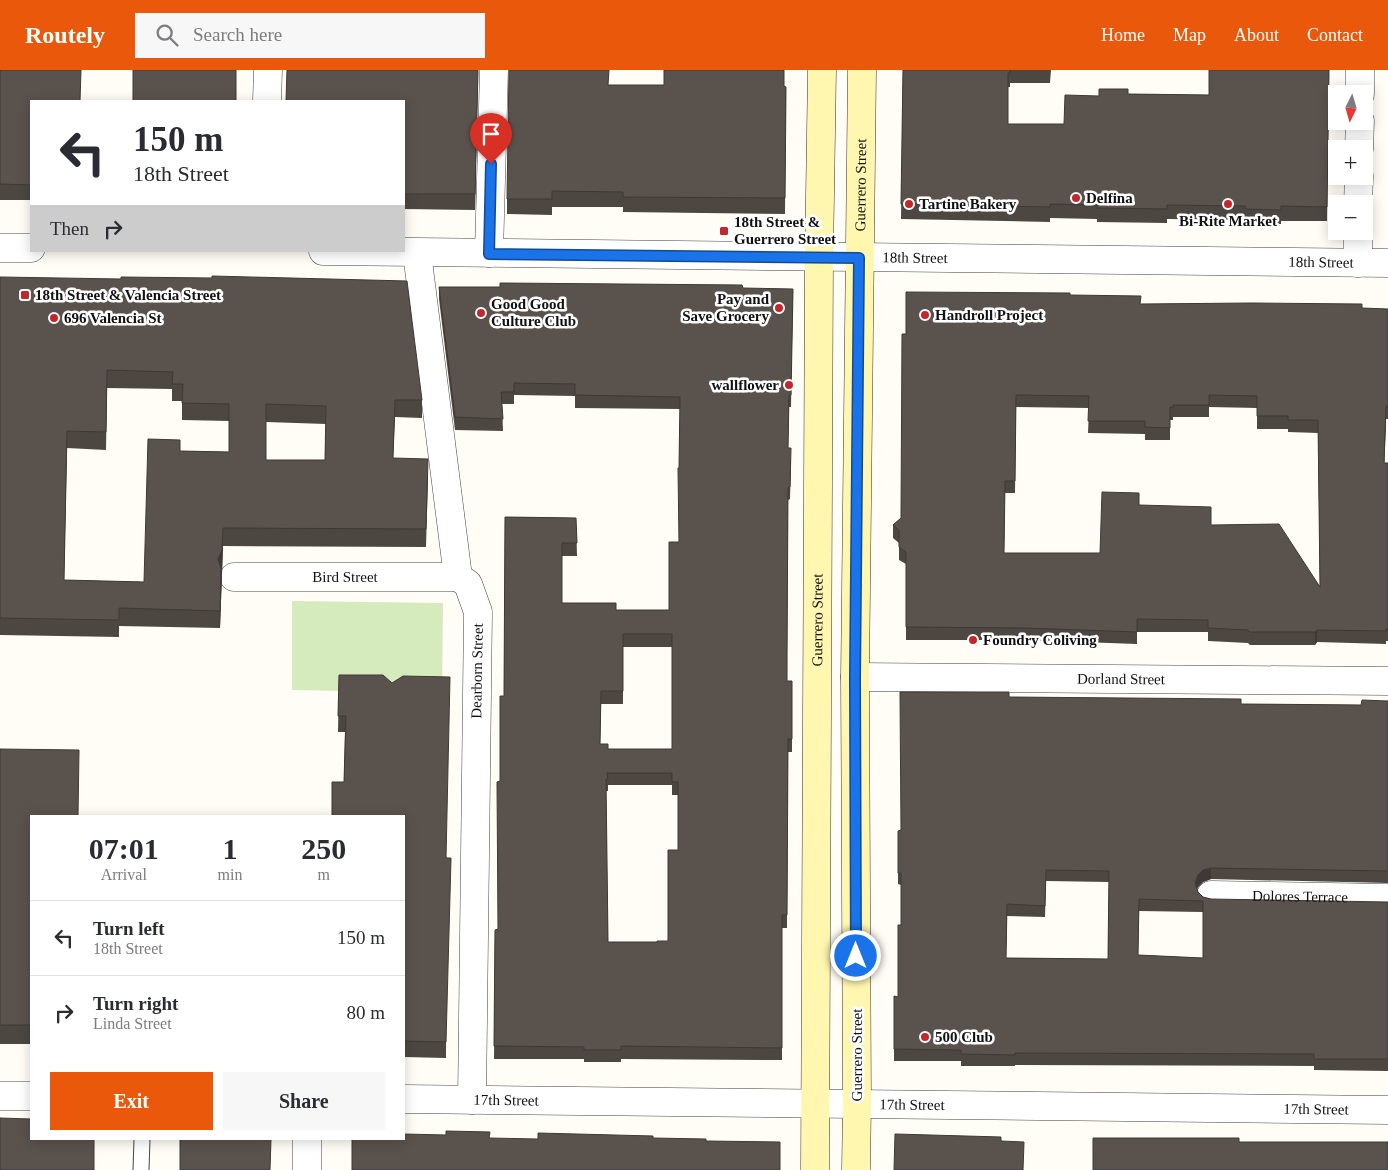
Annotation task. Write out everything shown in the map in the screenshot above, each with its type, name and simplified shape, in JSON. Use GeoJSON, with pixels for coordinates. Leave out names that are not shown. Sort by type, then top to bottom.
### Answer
{"type":"FeatureCollection","features":[{"type":"Feature","properties":{"kind":"main road","name":"Guerrero Street"},"geometry":{"type":"LineString","coordinates":[[815,1170],[822,70]]}},
{"type":"Feature","properties":{"kind":"main road","name":"Guerrero Street"},"geometry":{"type":"LineString","coordinates":[[856,1170],[855,678],[862,70]]}},
{"type":"Feature","properties":{"kind":"street"},"geometry":{"type":"LineString","coordinates":[[267,100],[268,70]]}},
{"type":"Feature","properties":{"kind":"street"},"geometry":{"type":"LineString","coordinates":[[489,254],[494,70]]}},
{"type":"Feature","properties":{"kind":"street"},"geometry":{"type":"LineString","coordinates":[[1360,70],[1360,85]]}},
{"type":"Feature","properties":{"kind":"street"},"geometry":{"type":"LineString","coordinates":[[1358,240],[1358,263]]}},
{"type":"Feature","properties":{"kind":"street"},"geometry":{"type":"LineString","coordinates":[[0,248],[30,248]]}},
{"type":"Feature","properties":{"kind":"street","name":"18th Street"},"geometry":{"type":"LineString","coordinates":[[370,252],[1388,263]]}},
{"type":"Feature","properties":{"kind":"street","name":"Dearborn Street"},"geometry":{"type":"LineString","coordinates":[[417,253],[458,577],[468,584],[478,612],[472,1100]]}},
{"type":"Feature","properties":{"kind":"street","name":"Bird Street"},"geometry":{"type":"LineString","coordinates":[[234,577],[458,577]]}},
{"type":"Feature","properties":{"kind":"street","name":"Dorland Street"},"geometry":{"type":"LineString","coordinates":[[855,678],[1388,682]]}},
{"type":"Feature","properties":{"kind":"street","name":"Dolores Terrace"},"geometry":{"type":"LineString","coordinates":[[1211,895],[1388,898]]}},
{"type":"Feature","properties":{"kind":"street"},"geometry":{"type":"LineString","coordinates":[[0,1096],[30,1096]]}},
{"type":"Feature","properties":{"kind":"street","name":"17th Street"},"geometry":{"type":"LineString","coordinates":[[405,1099],[1388,1110]]}},
{"type":"Feature","properties":{"kind":"street"},"geometry":{"type":"LineString","coordinates":[[307,1140],[307,1170]]}},
{"type":"Feature","properties":{"kind":"lane"},"geometry":{"type":"LineString","coordinates":[[141,1170],[142,1140]]}},
{"type":"Feature","properties":{"kind":"green space"},"geometry":{"type":"Polygon","coordinates":[[[292,601],[443,603],[442,693],[292,690],[292,601]]]}},
{"type":"Feature","properties":{"kind":"building"},"geometry":{"type":"Polygon","coordinates":[[[0,70],[81,70],[80,100],[30,100],[30,185],[0,184],[0,70]]]}},
{"type":"Feature","properties":{"kind":"building"},"geometry":{"type":"Polygon","coordinates":[[[133,70],[236,70],[236,100],[133,100],[133,70]]]}},
{"type":"Feature","properties":{"kind":"building"},"geometry":{"type":"Polygon","coordinates":[[[287,70],[478,70],[475,194],[405,194],[405,100],[286,100],[287,70]]]}},
{"type":"Feature","properties":{"kind":"building"},"geometry":{"type":"Polygon","coordinates":[[[509,70],[609,70],[608,85],[664,85],[664,70],[784,70],[784,86],[786,87],[785,198],[623,197],[623,192],[552,191],[552,199],[507,199],[509,70]]]}},
{"type":"Feature","properties":{"kind":"building"},"geometry":{"type":"Polygon","coordinates":[[[903,70],[1010,70],[1010,73],[1008,73],[1008,124],[1064,124],[1065,95],[1099,96],[1099,89],[1128,89],[1128,94],[1209,95],[1209,70],[1329,70],[1327,207],[1281,206],[1281,210],[1245,209],[1245,206],[1167,205],[1167,209],[1097,208],[1097,205],[1050,204],[1050,207],[901,204],[903,70]]]}},
{"type":"Feature","properties":{"kind":"building"},"geometry":{"type":"Polygon","coordinates":[[[212,276],[407,281],[422,400],[395,400],[393,458],[428,459],[426,529],[223,528],[222,550],[218,559],[221,568],[220,611],[119,608],[119,620],[0,618],[0,277],[212,278],[212,276]],[[107,370],[106,432],[67,431],[64,580],[144,582],[148,439],[180,440],[180,451],[229,452],[229,404],[182,403],[183,384],[172,384],[173,372],[107,370]],[[266,404],[266,460],[325,460],[326,406],[266,404]]]}},
{"type":"Feature","properties":{"kind":"building"},"geometry":{"type":"Polygon","coordinates":[[[500,283],[742,285],[743,288],[793,289],[788,448],[791,448],[790,487],[788,487],[787,653],[787,681],[792,681],[792,739],[788,739],[787,915],[782,915],[782,1048],[621,1046],[621,1050],[584,1050],[584,1047],[494,1046],[495,930],[498,929],[497,782],[500,781],[500,696],[504,696],[505,517],[576,518],[577,543],[562,543],[562,603],[616,603],[616,610],[669,610],[669,542],[679,542],[678,468],[680,397],[575,395],[575,384],[514,383],[514,392],[501,392],[503,419],[455,417],[439,287],[500,287],[500,283]],[[623,634],[623,691],[601,691],[600,744],[608,744],[608,749],[672,749],[672,634],[623,634]],[[607,773],[608,942],[668,941],[668,850],[678,850],[678,782],[672,782],[672,773],[607,773]]]}},
{"type":"Feature","properties":{"kind":"building"},"geometry":{"type":"Polygon","coordinates":[[[906,292],[1070,293],[1070,295],[1141,296],[1140,304],[1362,304],[1362,308],[1388,309],[1388,406],[1386,406],[1384,463],[1388,463],[1388,629],[1386,631],[1317,630],[1315,632],[1250,632],[1248,630],[1208,628],[1208,620],[1137,619],[1137,632],[1025,628],[906,627],[906,552],[899,547],[899,530],[893,525],[901,518],[902,334],[906,334],[906,292]],[[1016,395],[1015,481],[1005,481],[1004,553],[1100,553],[1102,492],[1139,493],[1139,505],[1211,507],[1211,525],[1279,524],[1320,587],[1318,420],[1288,420],[1288,416],[1257,416],[1257,396],[1209,395],[1209,405],[1173,405],[1173,408],[1170,407],[1170,428],[1145,427],[1145,421],[1088,421],[1089,396],[1016,395]]]}},
{"type":"Feature","properties":{"kind":"building"},"geometry":{"type":"Polygon","coordinates":[[[339,675],[383,675],[392,683],[403,676],[450,677],[446,858],[451,858],[446,1042],[405,1041],[405,815],[332,815],[332,782],[344,782],[346,716],[338,716],[339,675]]]}},
{"type":"Feature","properties":{"kind":"building"},"geometry":{"type":"Polygon","coordinates":[[[900,692],[1009,692],[1009,697],[1241,699],[1241,704],[1361,705],[1362,700],[1388,701],[1388,871],[1211,868],[1203,870],[1198,875],[1195,883],[1198,892],[1203,897],[1211,899],[1388,902],[1388,1059],[1314,1059],[1314,1054],[961,1054],[961,1050],[894,1049],[894,996],[898,997],[898,925],[901,925],[901,873],[898,873],[898,831],[901,830],[900,692]],[[1046,870],[1045,906],[1007,904],[1006,958],[1108,959],[1109,871],[1046,870]],[[1139,899],[1138,955],[1203,958],[1203,901],[1139,899]]]}},
{"type":"Feature","properties":{"kind":"building"},"geometry":{"type":"Polygon","coordinates":[[[0,749],[79,750],[78,815],[30,815],[30,1025],[0,1025],[0,749]]]}},
{"type":"Feature","properties":{"kind":"building"},"geometry":{"type":"Polygon","coordinates":[[[0,1118],[30,1119],[30,1140],[94,1140],[94,1170],[0,1170],[0,1118]]]}},
{"type":"Feature","properties":{"kind":"building"},"geometry":{"type":"Polygon","coordinates":[[[446,1131],[490,1132],[489,1138],[538,1139],[538,1133],[653,1136],[653,1138],[706,1139],[706,1141],[780,1142],[780,1170],[352,1170],[352,1140],[405,1140],[405,1134],[446,1135],[446,1131]]]}},
{"type":"Feature","properties":{"kind":"building"},"geometry":{"type":"Polygon","coordinates":[[[895,1134],[1001,1137],[1001,1141],[1024,1142],[1023,1170],[894,1170],[895,1134]]]}},
{"type":"Feature","properties":{"kind":"building"},"geometry":{"type":"Polygon","coordinates":[[[1093,1138],[1239,1138],[1239,1142],[1388,1142],[1388,1170],[1093,1170],[1093,1138]]]}},
{"type":"Feature","properties":{"kind":"building"},"geometry":{"type":"Polygon","coordinates":[[[180,1140],[271,1140],[270,1170],[180,1170],[180,1140]]]}},
{"type":"Feature","properties":{"kind":"place","name":"Delfina"},"geometry":{"type":"Point","coordinates":[1076,198]}},
{"type":"Feature","properties":{"kind":"place","name":"Tartine Bakery"},"geometry":{"type":"Point","coordinates":[909,204]}},
{"type":"Feature","properties":{"kind":"place","name":"Bi-Rite Market"},"geometry":{"type":"Point","coordinates":[1228,204]}},
{"type":"Feature","properties":{"kind":"place","name":"18th Street & Guerrero Street"},"geometry":{"type":"Point","coordinates":[724,231]}},
{"type":"Feature","properties":{"kind":"place","name":"18th Street & Valencia Street"},"geometry":{"type":"Point","coordinates":[25,295]}},
{"type":"Feature","properties":{"kind":"place","name":"Pay and Save Grocery"},"geometry":{"type":"Point","coordinates":[779,308]}},
{"type":"Feature","properties":{"kind":"place","name":"Good Good Culture Club"},"geometry":{"type":"Point","coordinates":[481,313]}},
{"type":"Feature","properties":{"kind":"place","name":"Handroll Project"},"geometry":{"type":"Point","coordinates":[925,315]}},
{"type":"Feature","properties":{"kind":"place","name":"696 Valencia St"},"geometry":{"type":"Point","coordinates":[54,318]}},
{"type":"Feature","properties":{"kind":"place","name":"wallflower"},"geometry":{"type":"Point","coordinates":[789,385]}},
{"type":"Feature","properties":{"kind":"place","name":"Foundry Coliving"},"geometry":{"type":"Point","coordinates":[973,640]}},
{"type":"Feature","properties":{"kind":"place","name":"500 Club"},"geometry":{"type":"Point","coordinates":[925,1037]}},
{"type":"Feature","properties":{"kind":"route"},"geometry":{"type":"LineString","coordinates":[[491,164],[489,254],[859,258],[855,678],[856,956]]}}]}
